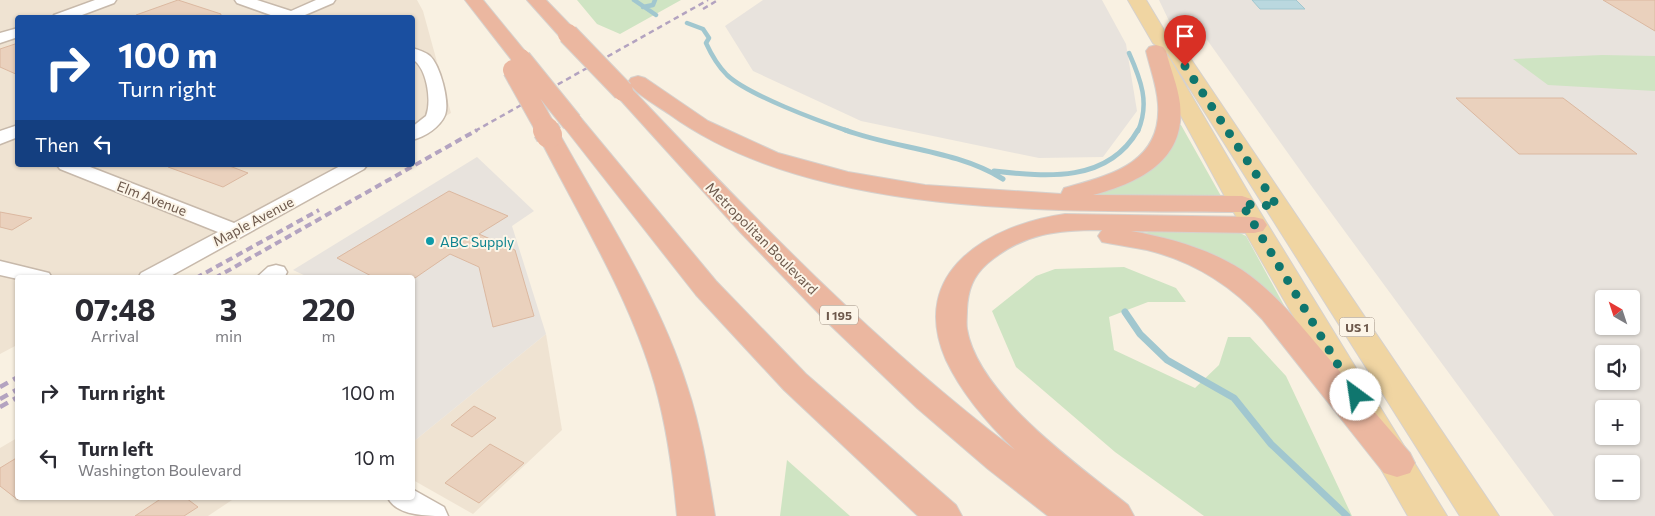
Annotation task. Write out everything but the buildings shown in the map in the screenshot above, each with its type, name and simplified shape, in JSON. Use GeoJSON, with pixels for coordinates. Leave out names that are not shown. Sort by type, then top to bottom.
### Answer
{"type":"FeatureCollection","features":[{"type":"Feature","properties":{"kind":"highway","name":"Metropolitan Boulevard"},"geometry":{"type":"LineString","coordinates":[[536,0],[574,31],[631,87],[777,254],[866,340],[976,439],[1075,516]]}},
{"type":"Feature","properties":{"kind":"highway"},"geometry":{"type":"LineString","coordinates":[[551,0],[574,31]]}},
{"type":"Feature","properties":{"kind":"highway"},"geometry":{"type":"LineString","coordinates":[[474,1],[560,129],[642,314],[665,368],[681,427],[696,516]]}},
{"type":"Feature","properties":{"kind":"highway"},"geometry":{"type":"LineString","coordinates":[[1012,201],[1068,194],[1124,178],[1143,166],[1157,153],[1165,140],[1169,104],[1158,45]]}},
{"type":"Feature","properties":{"kind":"highway"},"geometry":{"type":"LineString","coordinates":[[631,87],[689,120],[748,149],[787,162],[887,187],[928,194],[1012,201],[1266,215]]}},
{"type":"Feature","properties":{"kind":"highway"},"geometry":{"type":"LineString","coordinates":[[560,129],[644,215],[706,288],[795,382],[942,516]]}},
{"type":"Feature","properties":{"kind":"highway"},"geometry":{"type":"LineString","coordinates":[[1115,516],[1011,426],[981,390],[961,361],[951,334],[951,306],[964,270],[986,250],[1021,231],[1039,225],[1065,222],[1266,215]]}},
{"type":"Feature","properties":{"kind":"highway"},"geometry":{"type":"LineString","coordinates":[[986,250],[1050,237],[1105,235],[1130,238],[1158,245],[1220,270],[1245,286],[1273,312],[1397,463]]}},
{"type":"Feature","properties":{"kind":"main road","name":"US 1"},"geometry":{"type":"LineString","coordinates":[[1137,0],[1158,45],[1266,215],[1480,516]]}},
{"type":"Feature","properties":{"kind":"main road","name":"US 1"},"geometry":{"type":"LineString","coordinates":[[1158,45],[1175,50],[1266,215],[1397,463],[1428,516]]}},
{"type":"Feature","properties":{"kind":"street"},"geometry":{"type":"LineString","coordinates":[[67,15],[109,0]]}},
{"type":"Feature","properties":{"kind":"street"},"geometry":{"type":"LineString","coordinates":[[242,0],[286,15]]}},
{"type":"Feature","properties":{"kind":"street"},"geometry":{"type":"LineString","coordinates":[[296,15],[328,0]]}},
{"type":"Feature","properties":{"kind":"street"},"geometry":{"type":"LineString","coordinates":[[0,38],[15,33]]}},
{"type":"Feature","properties":{"kind":"street"},"geometry":{"type":"LineString","coordinates":[[415,54],[429,67],[438,106],[436,115],[417,132]]}},
{"type":"Feature","properties":{"kind":"street"},"geometry":{"type":"LineString","coordinates":[[0,138],[15,131]]}},
{"type":"Feature","properties":{"kind":"street"},"geometry":{"type":"LineString","coordinates":[[0,138],[15,145]]}},
{"type":"Feature","properties":{"kind":"street","name":"Elm Avenue"},"geometry":{"type":"LineString","coordinates":[[72,167],[236,230]]}},
{"type":"Feature","properties":{"kind":"street","name":"Maple Avenue"},"geometry":{"type":"LineString","coordinates":[[154,275],[353,167]]}},
{"type":"Feature","properties":{"kind":"street"},"geometry":{"type":"LineString","coordinates":[[0,268],[29,275]]}},
{"type":"Feature","properties":{"kind":"street"},"geometry":{"type":"LineString","coordinates":[[406,500],[433,516]]}},
{"type":"Feature","properties":{"kind":"shaded area"},"geometry":{"type":"Polygon","coordinates":[[[0,0],[417,0],[423,11],[451,113],[415,132],[415,15],[15,15],[15,167],[349,167],[147,275],[15,275],[15,346],[0,354],[0,0]]]}},
{"type":"Feature","properties":{"kind":"shaded area"},"geometry":{"type":"Polygon","coordinates":[[[763,0],[1102,0],[1126,44],[1137,111],[1103,157],[1039,158],[861,121],[753,71],[725,26],[763,0]]]}},
{"type":"Feature","properties":{"kind":"shaded area"},"geometry":{"type":"Polygon","coordinates":[[[1159,0],[1655,0],[1655,516],[1554,516],[1310,184],[1195,23],[1170,23],[1159,0]]]}},
{"type":"Feature","properties":{"kind":"shaded area"},"geometry":{"type":"Polygon","coordinates":[[[477,157],[534,211],[512,226],[546,334],[415,440],[415,275],[304,275],[293,270],[477,157]]]}},
{"type":"Feature","properties":{"kind":"shaded area"},"geometry":{"type":"Polygon","coordinates":[[[546,334],[562,430],[473,514],[415,481],[415,440],[546,334]]]}},
{"type":"Feature","properties":{"kind":"shaded area"},"geometry":{"type":"Polygon","coordinates":[[[15,439],[15,500],[232,500],[208,516],[0,516],[0,448],[15,439]]]}},
{"type":"Feature","properties":{"kind":"green space"},"geometry":{"type":"Polygon","coordinates":[[[577,0],[681,0],[620,34],[597,24],[577,0]]]}},
{"type":"Feature","properties":{"kind":"green space"},"geometry":{"type":"Polygon","coordinates":[[[1602,55],[1655,56],[1655,91],[1548,85],[1513,59],[1602,55]]]}},
{"type":"Feature","properties":{"kind":"green space"},"geometry":{"type":"Polygon","coordinates":[[[1177,125],[1181,125],[1221,196],[1091,196],[1177,125]]]}},
{"type":"Feature","properties":{"kind":"green space"},"geometry":{"type":"Polygon","coordinates":[[[1157,231],[1240,233],[1246,236],[1291,318],[1141,233],[1157,231]]]}},
{"type":"Feature","properties":{"kind":"green space"},"geometry":{"type":"Polygon","coordinates":[[[1124,267],[1176,288],[1186,302],[1148,302],[1109,317],[1114,350],[1195,388],[1219,365],[1228,337],[1250,337],[1286,376],[1352,516],[1204,516],[1115,452],[1016,367],[992,311],[1036,276],[1055,269],[1124,267]]]}},
{"type":"Feature","properties":{"kind":"green space"},"geometry":{"type":"Polygon","coordinates":[[[787,460],[850,516],[780,516],[787,460]]]}},
{"type":"Feature","properties":{"kind":"water"},"geometry":{"type":"Polygon","coordinates":[[[1252,0],[1296,0],[1305,9],[1260,9],[1252,0]]]}},
{"type":"Feature","properties":{"kind":"waterway"},"geometry":{"type":"LineString","coordinates":[[634,0],[644,7]]}},
{"type":"Feature","properties":{"kind":"waterway"},"geometry":{"type":"LineString","coordinates":[[644,7],[653,5],[655,0]]}},
{"type":"Feature","properties":{"kind":"waterway"},"geometry":{"type":"LineString","coordinates":[[644,7],[656,15]]}},
{"type":"Feature","properties":{"kind":"waterway"},"geometry":{"type":"LineString","coordinates":[[687,23],[703,29],[709,38],[706,43],[715,60],[727,75],[737,83],[784,107],[846,130]]}},
{"type":"Feature","properties":{"kind":"waterway"},"geometry":{"type":"LineString","coordinates":[[1129,53],[1140,82],[1144,101],[1142,121],[1138,131]]}},
{"type":"Feature","properties":{"kind":"waterway"},"geometry":{"type":"LineString","coordinates":[[846,130],[966,162],[985,169],[1003,179]]}},
{"type":"Feature","properties":{"kind":"waterway"},"geometry":{"type":"LineString","coordinates":[[994,171],[1055,175],[1075,173],[1093,168],[1110,160],[1125,147],[1138,130]]}},
{"type":"Feature","properties":{"kind":"waterway"},"geometry":{"type":"LineString","coordinates":[[1125,312],[1140,334],[1167,360],[1234,398],[1271,444],[1347,516]]}},
{"type":"Feature","properties":{"kind":"railway"},"geometry":{"type":"LineString","coordinates":[[475,131],[708,0]]}},
{"type":"Feature","properties":{"kind":"railway"},"geometry":{"type":"LineString","coordinates":[[703,9],[718,0]]}},
{"type":"Feature","properties":{"kind":"railway"},"geometry":{"type":"LineString","coordinates":[[415,165],[477,130]]}},
{"type":"Feature","properties":{"kind":"railway"},"geometry":{"type":"LineString","coordinates":[[220,275],[412,167]]}},
{"type":"Feature","properties":{"kind":"railway"},"geometry":{"type":"LineString","coordinates":[[201,275],[319,210]]}},
{"type":"Feature","properties":{"kind":"railway"},"geometry":{"type":"LineString","coordinates":[[0,387],[15,379]]}},
{"type":"Feature","properties":{"kind":"railway"},"geometry":{"type":"LineString","coordinates":[[0,399],[15,391]]}},
{"type":"Feature","properties":{"kind":"railway"},"geometry":{"type":"LineString","coordinates":[[0,407],[15,399]]}},
{"type":"Feature","properties":{"kind":"place","name":"ABC Supply"},"geometry":{"type":"Point","coordinates":[430,241]}},
{"type":"Feature","properties":{"kind":"route"},"geometry":{"type":"LineString","coordinates":[[1185,66],[1277,206],[1242,204],[1356,395]]}}]}
